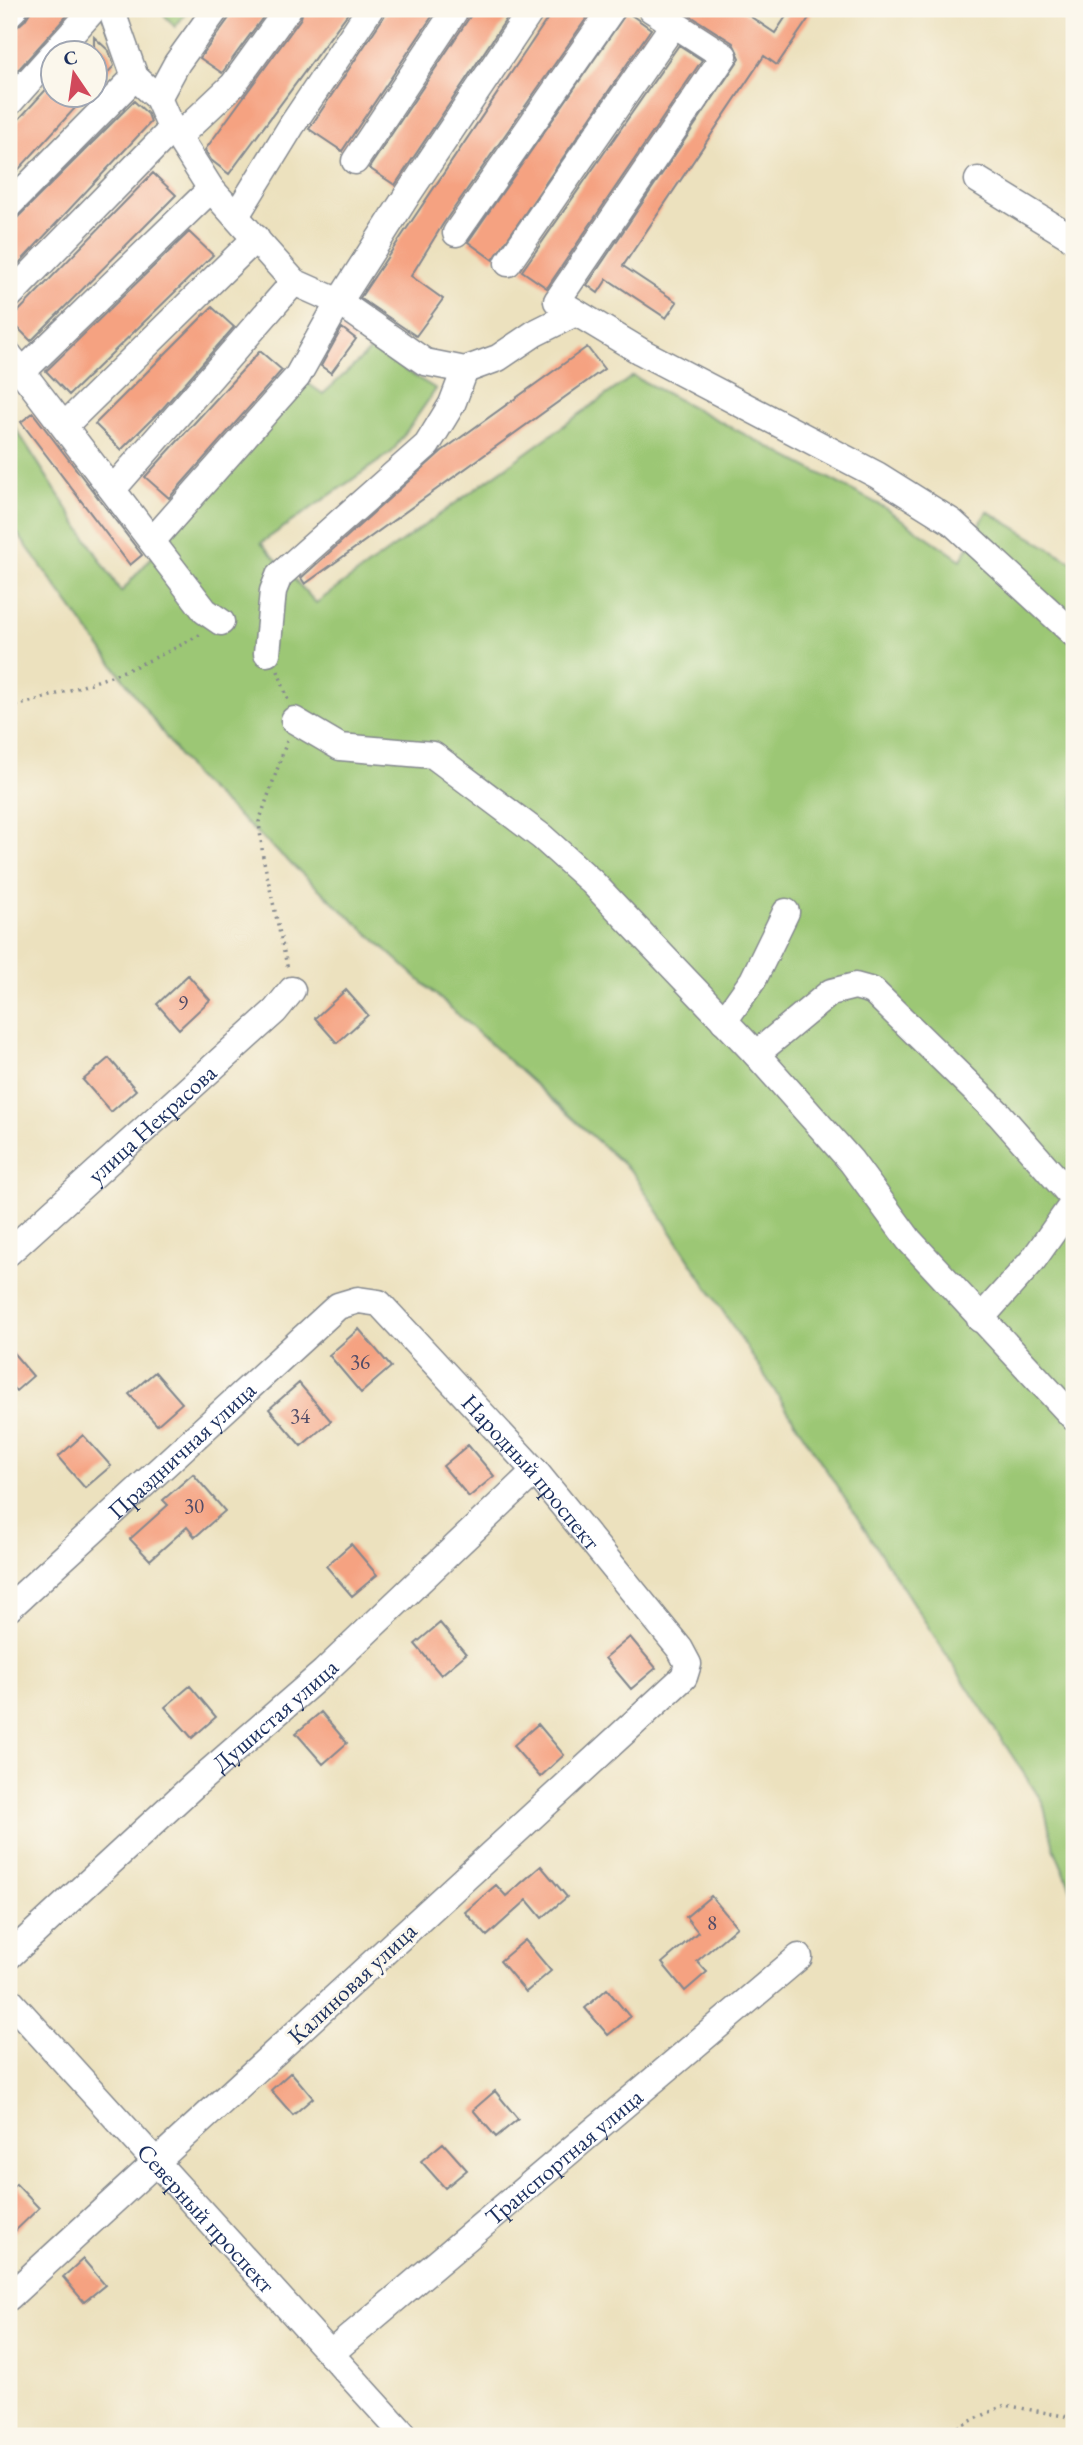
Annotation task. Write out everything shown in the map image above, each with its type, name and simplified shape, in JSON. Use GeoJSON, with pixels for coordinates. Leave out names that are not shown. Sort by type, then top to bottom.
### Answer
{"type":"FeatureCollection","features":[{"type":"Feature","properties":{"kind":"street"},"geometry":{"type":"LineString","coordinates":[[9,14],[14,9]]}},
{"type":"Feature","properties":{"kind":"street"},"geometry":{"type":"LineString","coordinates":[[68,38],[94,9]]}},
{"type":"Feature","properties":{"kind":"street"},"geometry":{"type":"LineString","coordinates":[[111,9],[135,77],[158,98],[211,189],[294,282],[339,302],[425,362],[465,370],[498,358],[535,332],[575,313]]}},
{"type":"Feature","properties":{"kind":"street"},"geometry":{"type":"LineString","coordinates":[[158,98],[177,63],[216,9]]}},
{"type":"Feature","properties":{"kind":"street"},"geometry":{"type":"LineString","coordinates":[[9,296],[176,132],[233,85],[288,9]]}},
{"type":"Feature","properties":{"kind":"street"},"geometry":{"type":"LineString","coordinates":[[236,216],[292,125],[370,9]]}},
{"type":"Feature","properties":{"kind":"street"},"geometry":{"type":"LineString","coordinates":[[355,160],[456,9]]}},
{"type":"Feature","properties":{"kind":"street"},"geometry":{"type":"LineString","coordinates":[[152,541],[297,377],[339,302],[532,9]]}},
{"type":"Feature","properties":{"kind":"street"},"geometry":{"type":"LineString","coordinates":[[456,233],[612,9]]}},
{"type":"Feature","properties":{"kind":"street"},"geometry":{"type":"LineString","coordinates":[[651,9],[724,56],[557,301],[652,358],[877,475],[952,522],[1074,634]]}},
{"type":"Feature","properties":{"kind":"street"},"geometry":{"type":"LineString","coordinates":[[508,263],[674,24]]}},
{"type":"Feature","properties":{"kind":"street"},"geometry":{"type":"LineString","coordinates":[[9,103],[38,71]]}},
{"type":"Feature","properties":{"kind":"street"},"geometry":{"type":"LineString","coordinates":[[9,205],[135,77]]}},
{"type":"Feature","properties":{"kind":"street"},"geometry":{"type":"LineString","coordinates":[[978,180],[1074,239]]}},
{"type":"Feature","properties":{"kind":"street"},"geometry":{"type":"LineString","coordinates":[[211,189],[15,364],[205,611],[221,622]]}},
{"type":"Feature","properties":{"kind":"street"},"geometry":{"type":"LineString","coordinates":[[65,426],[256,238]]}},
{"type":"Feature","properties":{"kind":"street"},"geometry":{"type":"LineString","coordinates":[[113,489],[294,282]]}},
{"type":"Feature","properties":{"kind":"street"},"geometry":{"type":"LineString","coordinates":[[267,653],[273,591],[279,576],[427,445],[452,404],[465,370]]}},
{"type":"Feature","properties":{"kind":"street"},"geometry":{"type":"LineString","coordinates":[[294,720],[340,747],[433,755],[552,846],[592,882],[756,1055],[851,1161],[909,1240],[1074,1418]]}},
{"type":"Feature","properties":{"kind":"street"},"geometry":{"type":"LineString","coordinates":[[724,1021],[753,980],[786,912]]}},
{"type":"Feature","properties":{"kind":"street"},"geometry":{"type":"LineString","coordinates":[[756,1055],[831,992],[855,986],[873,991],[999,1114],[1074,1201],[1033,1260],[980,1319]]}},
{"type":"Feature","properties":{"kind":"street","name":"улица Некрасова"},"geometry":{"type":"LineString","coordinates":[[9,1252],[275,1012],[292,990]]}},
{"type":"Feature","properties":{"kind":"street","name":"Народный проспект"},"geometry":{"type":"LineString","coordinates":[[358,1300],[379,1303],[535,1471],[680,1649],[688,1664]]}},
{"type":"Feature","properties":{"kind":"street","name":"Праздничная улица"},"geometry":{"type":"LineString","coordinates":[[9,1608],[338,1306],[358,1300]]}},
{"type":"Feature","properties":{"kind":"street","name":"Душистая улица"},"geometry":{"type":"LineString","coordinates":[[9,1955],[194,1785],[324,1672],[535,1471]]}},
{"type":"Feature","properties":{"kind":"street","name":"Калиновая улица"},"geometry":{"type":"LineString","coordinates":[[9,2297],[157,2164],[684,1677],[688,1664]]}},
{"type":"Feature","properties":{"kind":"street","name":"Транспортная улица"},"geometry":{"type":"LineString","coordinates":[[330,2354],[799,1957]]}},
{"type":"Feature","properties":{"kind":"street","name":"Северный проспект"},"geometry":{"type":"LineString","coordinates":[[9,2000],[405,2436]]}},
{"type":"Feature","properties":{"kind":"path"},"geometry":{"type":"LineString","coordinates":[[9,708],[90,685],[152,662],[221,622]]}},
{"type":"Feature","properties":{"kind":"path"},"geometry":{"type":"LineString","coordinates":[[267,653],[274,662],[294,720],[259,822],[292,990]]}},
{"type":"Feature","properties":{"kind":"path"},"geometry":{"type":"LineString","coordinates":[[939,2436],[1005,2405],[1074,2418]]}},
{"type":"Feature","properties":{"kind":"green space"},"geometry":{"type":"Polygon","coordinates":[[[159,9],[189,9],[175,27],[159,9]]]}},
{"type":"Feature","properties":{"kind":"green space"},"geometry":{"type":"Polygon","coordinates":[[[371,350],[436,389],[392,452],[261,543],[316,603],[633,376],[882,506],[961,560],[987,511],[1074,563],[1074,1896],[1054,1848],[1043,1803],[633,1173],[195,777],[9,522],[9,418],[121,592],[306,382],[323,394],[371,350]]]}},
{"type":"Feature","properties":{"kind":"building"},"geometry":{"type":"Polygon","coordinates":[[[32,9],[73,9],[47,38],[38,38],[38,48],[9,80],[9,34],[25,20],[32,9]]]}},
{"type":"Feature","properties":{"kind":"building"},"geometry":{"type":"Polygon","coordinates":[[[231,9],[269,9],[222,73],[200,58],[229,18],[231,9]]]}},
{"type":"Feature","properties":{"kind":"building"},"geometry":{"type":"Polygon","coordinates":[[[303,9],[351,9],[229,174],[211,160],[205,150],[301,18],[303,9]]]}},
{"type":"Feature","properties":{"kind":"building"},"geometry":{"type":"Polygon","coordinates":[[[389,9],[437,9],[342,151],[309,129],[389,9]]]}},
{"type":"Feature","properties":{"kind":"building"},"geometry":{"type":"Polygon","coordinates":[[[475,9],[513,9],[395,185],[369,168],[475,9]]]}},
{"type":"Feature","properties":{"kind":"building"},"geometry":{"type":"Polygon","coordinates":[[[554,9],[593,9],[443,224],[411,276],[443,299],[416,336],[360,298],[554,9]]]}},
{"type":"Feature","properties":{"kind":"building"},"geometry":{"type":"Polygon","coordinates":[[[680,9],[739,9],[775,33],[791,9],[815,9],[777,65],[764,56],[623,266],[677,302],[666,318],[607,279],[598,293],[587,285],[740,58],[733,43],[680,9]]]}},
{"type":"Feature","properties":{"kind":"building"},"geometry":{"type":"Polygon","coordinates":[[[627,12],[651,29],[493,260],[468,242],[627,12]]]}},
{"type":"Feature","properties":{"kind":"building"},"geometry":{"type":"Polygon","coordinates":[[[679,45],[702,60],[547,288],[522,271],[679,45]]]}},
{"type":"Feature","properties":{"kind":"building"},"geometry":{"type":"Polygon","coordinates":[[[108,50],[109,51],[114,66],[108,72],[108,50]]]}},
{"type":"Feature","properties":{"kind":"building"},"geometry":{"type":"Polygon","coordinates":[[[38,98],[38,108],[75,108],[9,180],[9,130],[38,98]]]}},
{"type":"Feature","properties":{"kind":"building"},"geometry":{"type":"Polygon","coordinates":[[[134,101],[148,114],[151,122],[9,274],[9,226],[134,101]]]}},
{"type":"Feature","properties":{"kind":"building"},"geometry":{"type":"Polygon","coordinates":[[[153,173],[176,195],[31,341],[10,320],[153,173]]]}},
{"type":"Feature","properties":{"kind":"building"},"geometry":{"type":"Polygon","coordinates":[[[189,232],[213,255],[69,395],[46,371],[189,232]]]}},
{"type":"Feature","properties":{"kind":"building"},"geometry":{"type":"Polygon","coordinates":[[[212,307],[234,327],[163,408],[121,450],[95,424],[212,307]]]}},
{"type":"Feature","properties":{"kind":"building"},"geometry":{"type":"Polygon","coordinates":[[[342,328],[356,339],[331,373],[321,366],[342,328]]]}},
{"type":"Feature","properties":{"kind":"building"},"geometry":{"type":"Polygon","coordinates":[[[587,347],[604,369],[305,584],[301,578],[442,451],[587,347]]]}},
{"type":"Feature","properties":{"kind":"building"},"geometry":{"type":"Polygon","coordinates":[[[260,351],[282,370],[169,498],[145,477],[260,351]]]}},
{"type":"Feature","properties":{"kind":"building"},"geometry":{"type":"Polygon","coordinates":[[[33,413],[142,555],[130,565],[21,422],[33,413]]]}},
{"type":"Feature","properties":{"kind":"building"},"geometry":{"type":"Polygon","coordinates":[[[188,975],[210,1000],[179,1029],[157,1004],[188,975]]]}},
{"type":"Feature","properties":{"kind":"building"},"geometry":{"type":"Polygon","coordinates":[[[346,990],[368,1015],[337,1043],[315,1018],[346,990]]]}},
{"type":"Feature","properties":{"kind":"building"},"geometry":{"type":"Polygon","coordinates":[[[109,1058],[136,1090],[111,1112],[83,1080],[109,1058]]]}},
{"type":"Feature","properties":{"kind":"building"},"geometry":{"type":"Polygon","coordinates":[[[359,1329],[391,1367],[361,1393],[329,1355],[359,1329]]]}},
{"type":"Feature","properties":{"kind":"building"},"geometry":{"type":"Polygon","coordinates":[[[9,1348],[33,1376],[16,1391],[9,1384],[9,1348]]]}},
{"type":"Feature","properties":{"kind":"building"},"geometry":{"type":"Polygon","coordinates":[[[155,1372],[182,1403],[157,1425],[129,1394],[155,1372]]]}},
{"type":"Feature","properties":{"kind":"building"},"geometry":{"type":"Polygon","coordinates":[[[299,1383],[331,1421],[301,1446],[269,1409],[299,1383]]]}},
{"type":"Feature","properties":{"kind":"building"},"geometry":{"type":"Polygon","coordinates":[[[83,1435],[111,1466],[85,1488],[58,1457],[83,1435]]]}},
{"type":"Feature","properties":{"kind":"building"},"geometry":{"type":"Polygon","coordinates":[[[468,1445],[494,1476],[469,1497],[443,1466],[468,1445]]]}},
{"type":"Feature","properties":{"kind":"building"},"geometry":{"type":"Polygon","coordinates":[[[193,1474],[225,1511],[195,1537],[187,1527],[150,1560],[130,1539],[168,1505],[163,1500],[193,1474]]]}},
{"type":"Feature","properties":{"kind":"building"},"geometry":{"type":"Polygon","coordinates":[[[351,1544],[377,1575],[352,1596],[326,1566],[351,1544]]]}},
{"type":"Feature","properties":{"kind":"building"},"geometry":{"type":"Polygon","coordinates":[[[440,1623],[466,1654],[441,1675],[415,1644],[440,1623]]]}},
{"type":"Feature","properties":{"kind":"building"},"geometry":{"type":"Polygon","coordinates":[[[630,1637],[656,1668],[631,1689],[605,1658],[630,1637]]]}},
{"type":"Feature","properties":{"kind":"building"},"geometry":{"type":"Polygon","coordinates":[[[190,1686],[216,1717],[192,1738],[165,1707],[190,1686]]]}},
{"type":"Feature","properties":{"kind":"building"},"geometry":{"type":"Polygon","coordinates":[[[321,1712],[347,1743],[323,1764],[296,1733],[321,1712]]]}},
{"type":"Feature","properties":{"kind":"building"},"geometry":{"type":"Polygon","coordinates":[[[538,1724],[564,1755],[540,1777],[513,1746],[538,1724]]]}},
{"type":"Feature","properties":{"kind":"building"},"geometry":{"type":"Polygon","coordinates":[[[541,1866],[567,1897],[542,1918],[527,1900],[487,1936],[465,1912],[496,1885],[506,1896],[541,1866]]]}},
{"type":"Feature","properties":{"kind":"building"},"geometry":{"type":"Polygon","coordinates":[[[711,1896],[737,1927],[697,1961],[707,1972],[685,1991],[662,1963],[698,1932],[686,1917],[711,1896]]]}},
{"type":"Feature","properties":{"kind":"building"},"geometry":{"type":"Polygon","coordinates":[[[525,1940],[551,1971],[526,1992],[500,1961],[525,1940]]]}},
{"type":"Feature","properties":{"kind":"building"},"geometry":{"type":"Polygon","coordinates":[[[607,1989],[630,2017],[608,2035],[585,2008],[607,1989]]]}},
{"type":"Feature","properties":{"kind":"building"},"geometry":{"type":"Polygon","coordinates":[[[291,2072],[313,2098],[293,2115],[271,2090],[291,2072]]]}},
{"type":"Feature","properties":{"kind":"building"},"geometry":{"type":"Polygon","coordinates":[[[495,2091],[518,2119],[496,2137],[473,2110],[495,2091]]]}},
{"type":"Feature","properties":{"kind":"building"},"geometry":{"type":"Polygon","coordinates":[[[443,2143],[467,2170],[445,2188],[421,2161],[443,2143]]]}},
{"type":"Feature","properties":{"kind":"building"},"geometry":{"type":"Polygon","coordinates":[[[16,2184],[39,2208],[9,2237],[9,2191],[16,2184]]]}},
{"type":"Feature","properties":{"kind":"building"},"geometry":{"type":"Polygon","coordinates":[[[83,2259],[105,2285],[84,2302],[63,2277],[83,2259]]]}}]}
